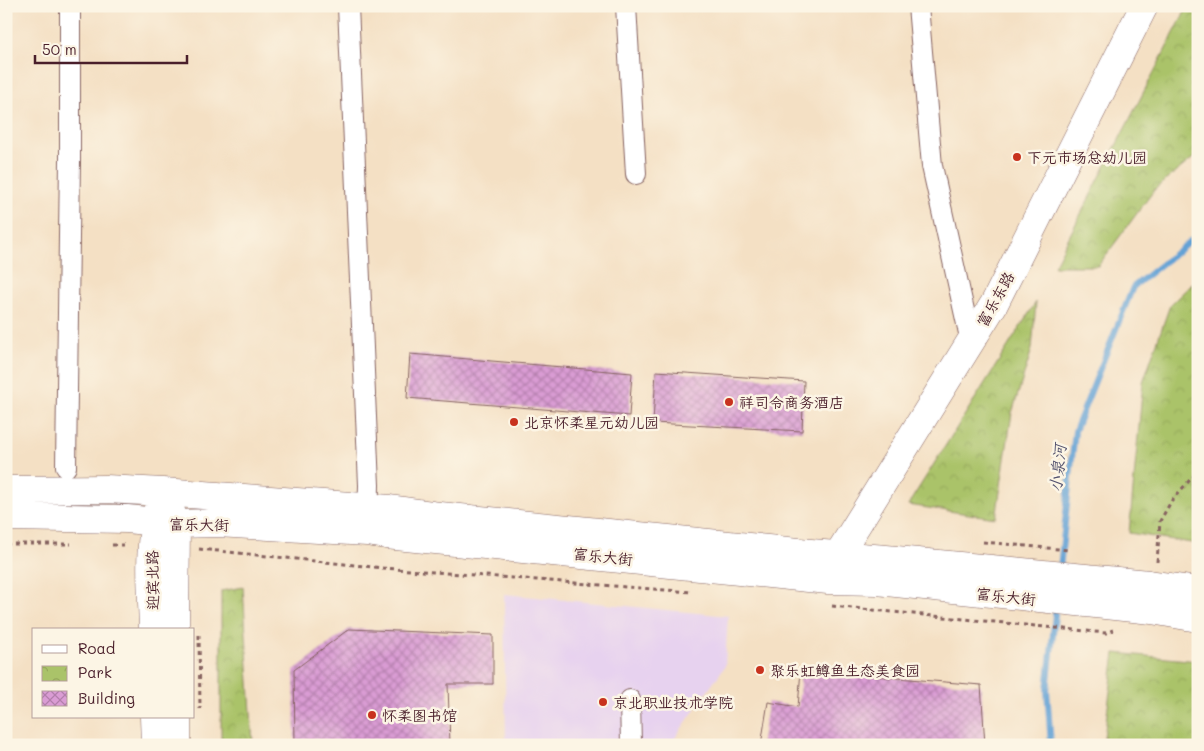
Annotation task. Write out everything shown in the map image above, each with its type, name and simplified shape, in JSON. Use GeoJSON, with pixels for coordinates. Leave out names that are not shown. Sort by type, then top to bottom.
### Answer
{"type":"FeatureCollection","features":[{"type":"Feature","properties":{"kind":"main road","name":"富乐东路"},"geometry":{"type":"LineString","coordinates":[[829,593],[838,555],[994,304],[1144,6]]}},
{"type":"Feature","properties":{"kind":"main road","name":"富乐大街"},"geometry":{"type":"LineString","coordinates":[[6,490],[106,489],[163,492],[368,520],[838,555],[1198,592]]}},
{"type":"Feature","properties":{"kind":"main road","name":"迎宾北路"},"geometry":{"type":"LineString","coordinates":[[163,492],[164,535],[175,628]]}},
{"type":"Feature","properties":{"kind":"main road","name":"富乐大街"},"geometry":{"type":"LineString","coordinates":[[6,517],[127,518],[164,535],[218,523],[368,520],[386,535],[829,593],[877,581],[985,594],[1152,588],[1198,618]]}},
{"type":"Feature","properties":{"kind":"main road","name":"迎宾北路"},"geometry":{"type":"LineString","coordinates":[[153,628],[164,535]]}},
{"type":"Feature","properties":{"kind":"main road"},"geometry":{"type":"LineString","coordinates":[[154,718],[155,745]]}},
{"type":"Feature","properties":{"kind":"main road"},"geometry":{"type":"LineString","coordinates":[[176,718],[177,745]]}},
{"type":"Feature","properties":{"kind":"street"},"geometry":{"type":"LineString","coordinates":[[66,467],[70,6]]}},
{"type":"Feature","properties":{"kind":"street"},"geometry":{"type":"LineString","coordinates":[[348,6],[368,520]]}},
{"type":"Feature","properties":{"kind":"street"},"geometry":{"type":"LineString","coordinates":[[626,6],[636,174]]}},
{"type":"Feature","properties":{"kind":"street"},"geometry":{"type":"LineString","coordinates":[[918,6],[932,166],[971,342]]}},
{"type":"Feature","properties":{"kind":"street"},"geometry":{"type":"LineString","coordinates":[[630,700],[631,745]]}},
{"type":"Feature","properties":{"kind":"path"},"geometry":{"type":"LineString","coordinates":[[1152,588],[1160,521],[1172,500],[1198,471]]}},
{"type":"Feature","properties":{"kind":"path","name":"富乐大街"},"geometry":{"type":"LineString","coordinates":[[110,544],[164,535],[225,552],[383,568],[698,592]]}},
{"type":"Feature","properties":{"kind":"path"},"geometry":{"type":"LineString","coordinates":[[6,544],[72,544]]}},
{"type":"Feature","properties":{"kind":"path"},"geometry":{"type":"LineString","coordinates":[[1005,544],[1071,551]]}},
{"type":"Feature","properties":{"kind":"path","name":"富乐大街"},"geometry":{"type":"LineString","coordinates":[[829,593],[998,623],[1106,633]]}},
{"type":"Feature","properties":{"kind":"shaded area","name":"京北职业技术学院"},"geometry":{"type":"Polygon","coordinates":[[[504,594],[728,616],[725,666],[675,738],[675,745],[506,745],[504,594]]]}},
{"type":"Feature","properties":{"kind":"green space"},"geometry":{"type":"Polygon","coordinates":[[[1188,6],[1198,6],[1198,154],[1155,189],[1098,266],[1054,266],[1188,6]]]}},
{"type":"Feature","properties":{"kind":"green space"},"geometry":{"type":"Polygon","coordinates":[[[1198,278],[1198,544],[1129,533],[1143,382],[1170,305],[1198,278]]]}},
{"type":"Feature","properties":{"kind":"green space"},"geometry":{"type":"Polygon","coordinates":[[[1036,302],[1032,349],[1012,413],[996,518],[908,505],[1036,302]]]}},
{"type":"Feature","properties":{"kind":"green space"},"geometry":{"type":"Polygon","coordinates":[[[243,587],[253,745],[221,745],[221,591],[243,587]]]}},
{"type":"Feature","properties":{"kind":"green space"},"geometry":{"type":"Polygon","coordinates":[[[1115,653],[1198,661],[1198,745],[1103,745],[1115,653]]]}},
{"type":"Feature","properties":{"kind":"building"},"geometry":{"type":"Polygon","coordinates":[[[410,354],[632,373],[629,416],[407,398],[410,354]]]}},
{"type":"Feature","properties":{"kind":"building","name":"祥司令商务酒店"},"geometry":{"type":"Polygon","coordinates":[[[656,371],[804,381],[802,431],[653,423],[656,371]]]}},
{"type":"Feature","properties":{"kind":"building","name":"怀柔图书馆"},"geometry":{"type":"Polygon","coordinates":[[[349,629],[493,635],[493,684],[448,684],[450,745],[295,745],[294,670],[349,629]]]}},
{"type":"Feature","properties":{"kind":"building"},"geometry":{"type":"Polygon","coordinates":[[[801,670],[981,685],[985,745],[761,745],[768,702],[798,707],[801,670]]]}},
{"type":"Feature","properties":{"kind":"waterway","name":"小泉河"},"geometry":{"type":"LineString","coordinates":[[1060,568],[1075,431],[1133,287],[1198,235]]}},
{"type":"Feature","properties":{"kind":"waterway","name":"小泉河"},"geometry":{"type":"LineString","coordinates":[[1051,745],[1047,690],[1056,606]]}},
{"type":"Feature","properties":{"kind":"place","name":"下元市场总幼儿园"},"geometry":{"type":"Point","coordinates":[1017,157]}},
{"type":"Feature","properties":{"kind":"place","name":"祥司令商务酒店"},"geometry":{"type":"Point","coordinates":[729,402]}},
{"type":"Feature","properties":{"kind":"place","name":"北京怀柔星元幼儿园"},"geometry":{"type":"Point","coordinates":[514,422]}},
{"type":"Feature","properties":{"kind":"place","name":"聚乐虹鳟鱼生态美食园"},"geometry":{"type":"Point","coordinates":[760,670]}},
{"type":"Feature","properties":{"kind":"place","name":"京北职业技术学院"},"geometry":{"type":"Point","coordinates":[603,702]}},
{"type":"Feature","properties":{"kind":"place","name":"怀柔图书馆"},"geometry":{"type":"Point","coordinates":[372,715]}}]}
